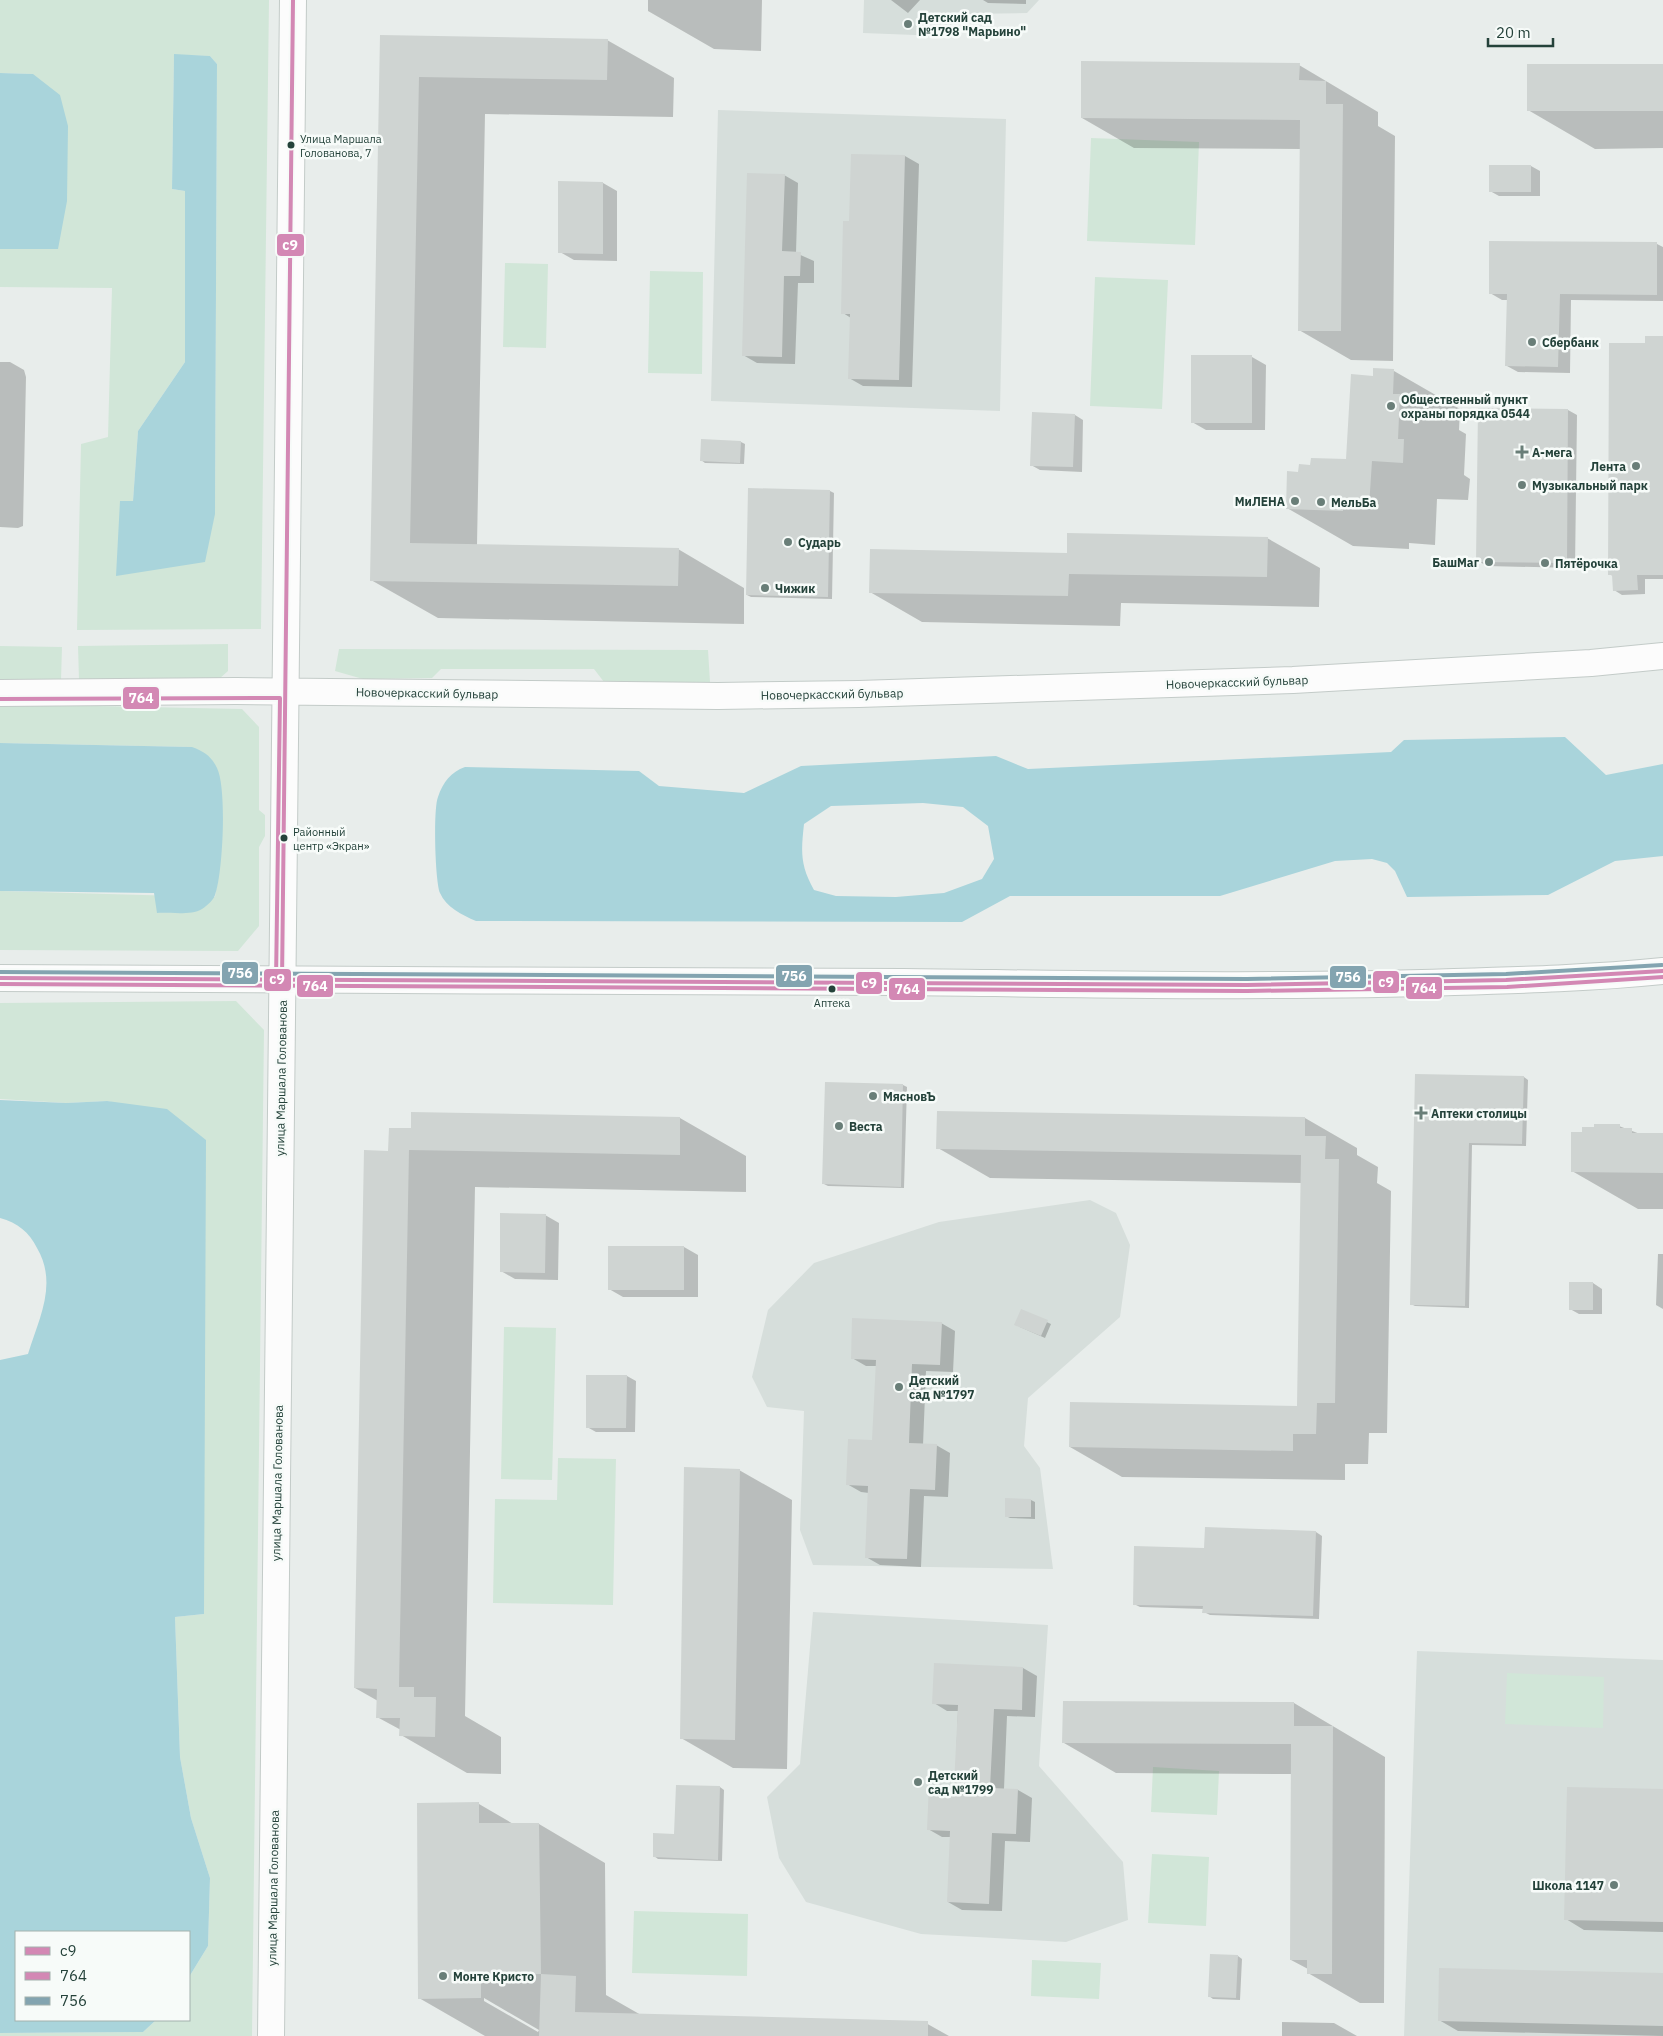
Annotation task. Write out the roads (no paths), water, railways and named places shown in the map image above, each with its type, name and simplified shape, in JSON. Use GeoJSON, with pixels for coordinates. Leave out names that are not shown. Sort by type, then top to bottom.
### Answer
{"type":"FeatureCollection","features":[{"type":"Feature","properties":{"kind":"street","name":"улица Маршала Голованова"},"geometry":{"type":"LineString","coordinates":[[271,2036],[293,0]]}},
{"type":"Feature","properties":{"kind":"street","name":"Новочеркасский бульвар"},"geometry":{"type":"LineString","coordinates":[[0,693],[286,692],[718,696],[859,694],[1293,680],[1590,663],[1663,656]]}},
{"type":"Feature","properties":{"kind":"street"},"geometry":{"type":"LineString","coordinates":[[0,978],[282,982],[832,981],[1240,987],[1593,978],[1663,971]]}},
{"type":"Feature","properties":{"kind":"water"},"geometry":{"type":"Polygon","coordinates":[[[174,54],[210,56],[217,64],[215,514],[205,562],[116,576],[120,501],[133,501],[138,431],[185,362],[185,191],[172,189],[174,54]]]}},
{"type":"Feature","properties":{"kind":"water"},"geometry":{"type":"Polygon","coordinates":[[[0,73],[33,74],[60,95],[68,126],[67,201],[58,249],[0,249],[0,73]]]}},
{"type":"Feature","properties":{"kind":"water"},"geometry":{"type":"Polygon","coordinates":[[[1565,737],[1606,775],[1663,764],[1663,856],[1615,861],[1548,895],[1407,897],[1395,871],[1387,863],[1372,859],[1335,861],[1220,896],[1010,896],[962,922],[476,921],[450,906],[440,893],[438,886],[435,829],[436,804],[442,787],[448,778],[465,767],[639,771],[659,786],[744,793],[801,766],[996,756],[1028,769],[1391,752],[1404,740],[1565,737]],[[923,803],[831,806],[804,824],[803,858],[809,881],[814,890],[836,896],[896,897],[944,893],[982,879],[994,859],[988,826],[963,807],[923,803]]]}},
{"type":"Feature","properties":{"kind":"water"},"geometry":{"type":"Polygon","coordinates":[[[0,743],[192,747],[207,755],[215,764],[220,778],[223,811],[220,869],[218,884],[213,898],[206,906],[197,911],[157,913],[154,893],[0,891],[0,743]]]}},
{"type":"Feature","properties":{"kind":"water"},"geometry":{"type":"Polygon","coordinates":[[[0,1100],[66,1103],[107,1101],[167,1109],[206,1140],[204,1614],[175,1617],[180,1757],[191,1818],[210,1878],[208,1946],[190,1975],[190,1931],[15,1931],[15,2021],[155,2021],[143,2032],[0,2033],[0,1360],[28,1354],[44,1301],[46,1275],[43,1261],[34,1242],[27,1233],[0,1218],[0,1100]]]}},
{"type":"Feature","properties":{"kind":"place","name":"Детский сад №1798 \"Марьино\""},"geometry":{"type":"Point","coordinates":[908,24]}},
{"type":"Feature","properties":{"kind":"place","name":"Улица Маршала Голованова, 7"},"geometry":{"type":"Point","coordinates":[291,145]}},
{"type":"Feature","properties":{"kind":"place","name":"Сбербанк"},"geometry":{"type":"Point","coordinates":[1532,342]}},
{"type":"Feature","properties":{"kind":"place","name":"Общественный пункт охраны порядка 0544"},"geometry":{"type":"Point","coordinates":[1391,406]}},
{"type":"Feature","properties":{"kind":"place","name":"А-мега"},"geometry":{"type":"Point","coordinates":[1522,452]}},
{"type":"Feature","properties":{"kind":"place","name":"Лента"},"geometry":{"type":"Point","coordinates":[1636,466]}},
{"type":"Feature","properties":{"kind":"place","name":"Музыкальный парк"},"geometry":{"type":"Point","coordinates":[1522,485]}},
{"type":"Feature","properties":{"kind":"place","name":"МиЛЕНА"},"geometry":{"type":"Point","coordinates":[1295,501]}},
{"type":"Feature","properties":{"kind":"place","name":"МельБа"},"geometry":{"type":"Point","coordinates":[1321,502]}},
{"type":"Feature","properties":{"kind":"place","name":"Сударь"},"geometry":{"type":"Point","coordinates":[788,542]}},
{"type":"Feature","properties":{"kind":"place","name":"БашМаг"},"geometry":{"type":"Point","coordinates":[1489,562]}},
{"type":"Feature","properties":{"kind":"place","name":"Пятёрочка"},"geometry":{"type":"Point","coordinates":[1545,563]}},
{"type":"Feature","properties":{"kind":"place","name":"Чижик"},"geometry":{"type":"Point","coordinates":[765,588]}},
{"type":"Feature","properties":{"kind":"place","name":"Районный центр «Экран»"},"geometry":{"type":"Point","coordinates":[284,838]}},
{"type":"Feature","properties":{"kind":"place","name":"Аптека"},"geometry":{"type":"Point","coordinates":[832,989]}},
{"type":"Feature","properties":{"kind":"place","name":"МясновЪ"},"geometry":{"type":"Point","coordinates":[873,1096]}},
{"type":"Feature","properties":{"kind":"place","name":"Аптеки столицы"},"geometry":{"type":"Point","coordinates":[1421,1113]}},
{"type":"Feature","properties":{"kind":"place","name":"Веста"},"geometry":{"type":"Point","coordinates":[839,1126]}},
{"type":"Feature","properties":{"kind":"place","name":"Детский сад №1797"},"geometry":{"type":"Point","coordinates":[899,1387]}},
{"type":"Feature","properties":{"kind":"place","name":"Детский сад №1799"},"geometry":{"type":"Point","coordinates":[918,1782]}},
{"type":"Feature","properties":{"kind":"place","name":"Школа 1147"},"geometry":{"type":"Point","coordinates":[1614,1885]}},
{"type":"Feature","properties":{"kind":"place","name":"Монте Кристо"},"geometry":{"type":"Point","coordinates":[443,1976]}}]}
